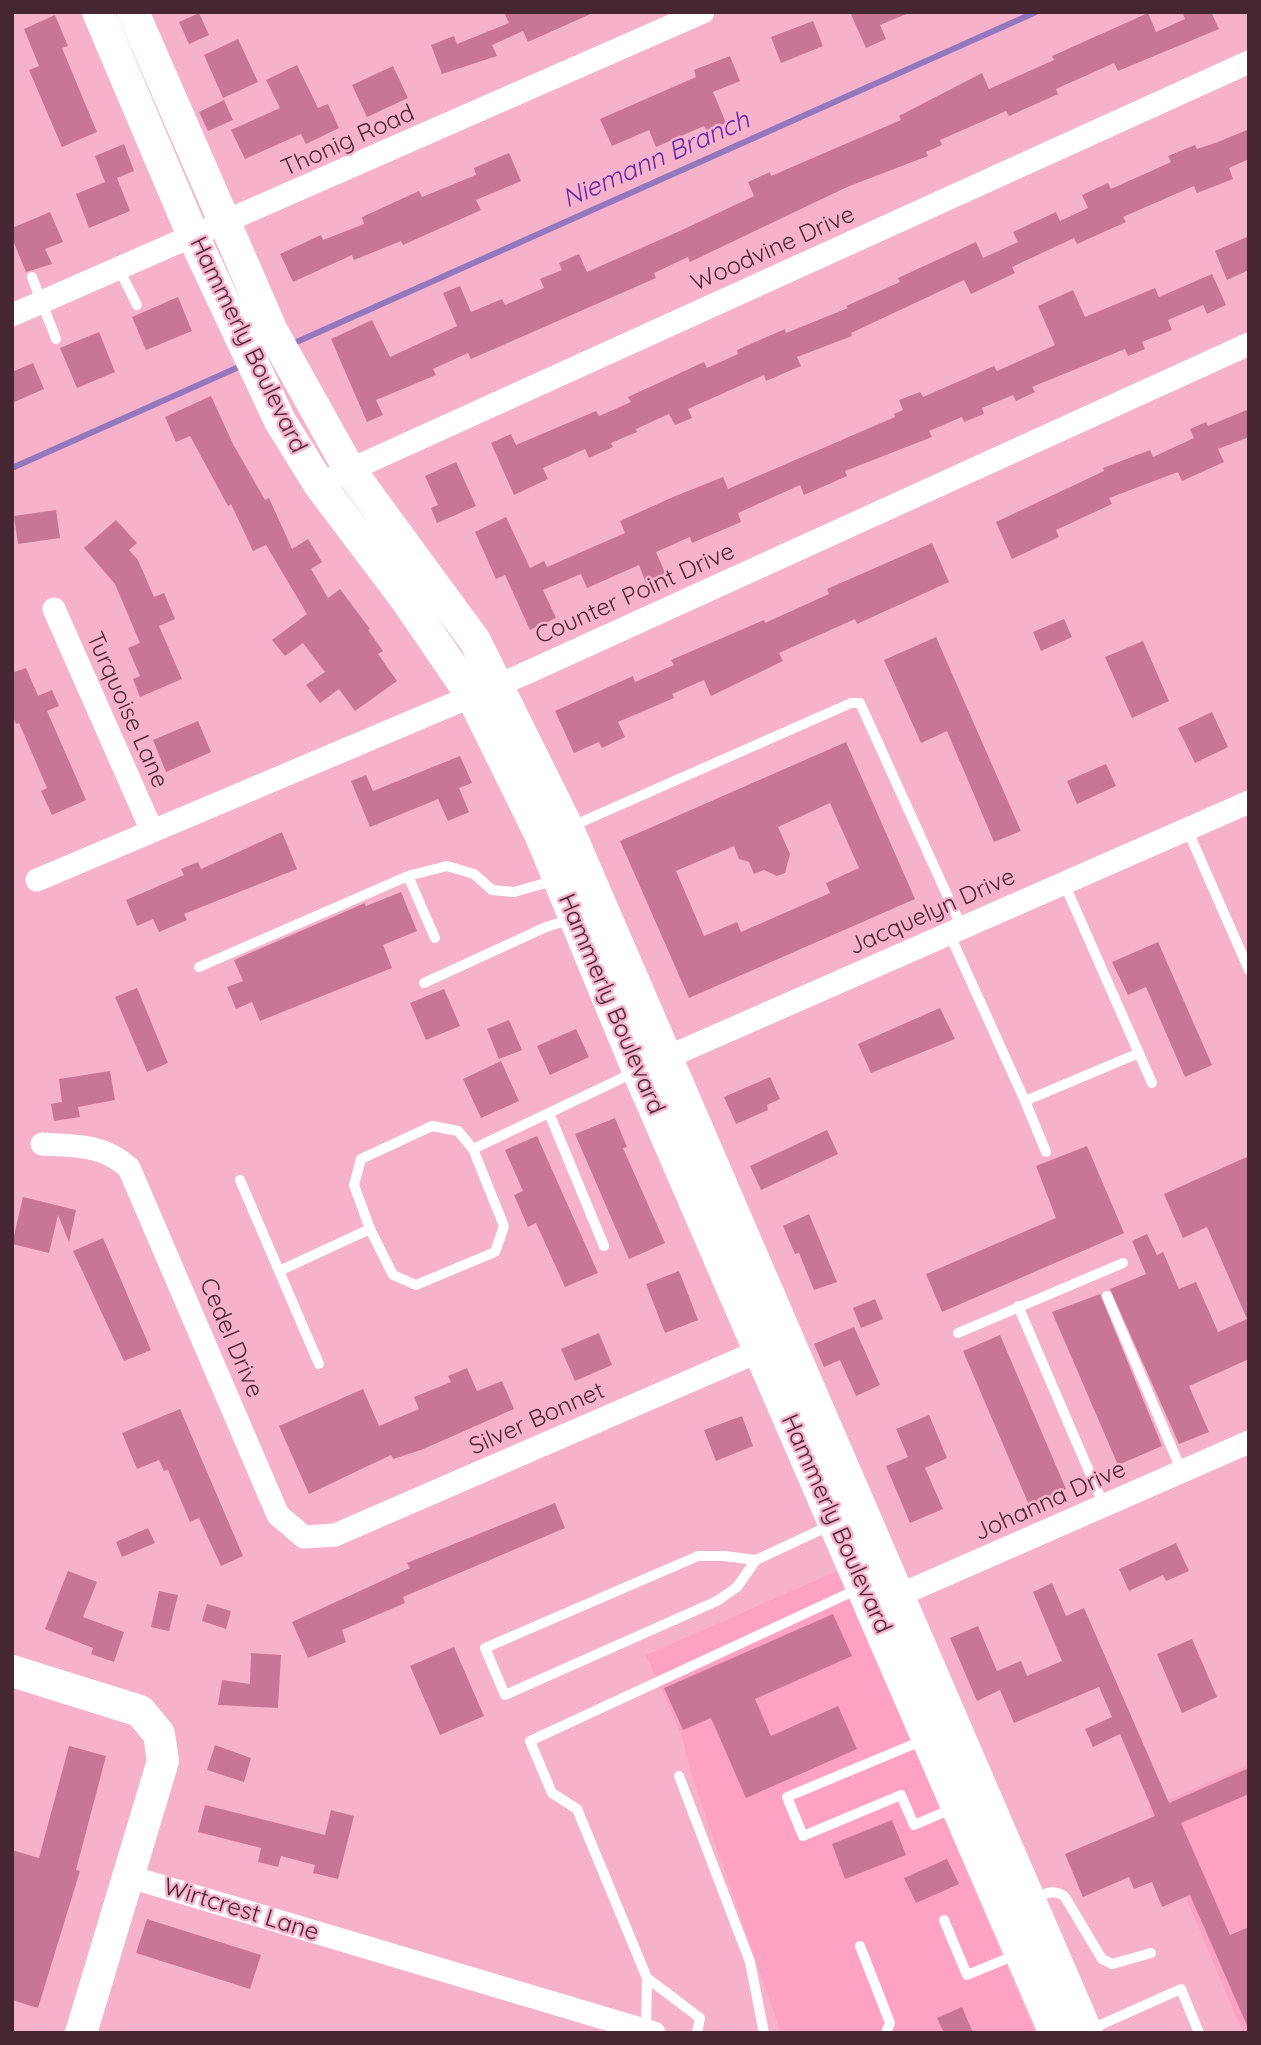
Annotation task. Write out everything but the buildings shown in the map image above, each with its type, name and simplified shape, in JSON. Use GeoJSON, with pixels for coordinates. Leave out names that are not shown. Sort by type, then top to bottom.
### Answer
{"type":"FeatureCollection","features":[{"type":"Feature","properties":{"kind":"main road","name":"Hammerly Boulevard"},"geometry":{"type":"LineString","coordinates":[[98,12],[194,237],[281,421],[319,484],[405,598],[486,690],[568,828],[789,1338],[929,1738],[958,1806],[1030,1900],[1087,2032]]}},
{"type":"Feature","properties":{"kind":"main road","name":"Hammerly Boulevard"},"geometry":{"type":"LineString","coordinates":[[133,12],[223,225],[272,331],[349,469],[475,641],[486,690],[558,879],[638,1071],[836,1523],[879,1596],[997,1859],[1021,1952],[1055,2033]]}},
{"type":"Feature","properties":{"kind":"main road"},"geometry":{"type":"LineString","coordinates":[[12,1671],[140,1711],[159,1734],[163,1761],[81,2033]]}},
{"type":"Feature","properties":{"kind":"street","name":"Thonig Road"},"geometry":{"type":"LineString","coordinates":[[12,315],[223,225],[703,12]]}},
{"type":"Feature","properties":{"kind":"street","name":"Woodvine Drive"},"geometry":{"type":"LineString","coordinates":[[319,484],[1249,62]]}},
{"type":"Feature","properties":{"kind":"street","name":"Counter Point Drive"},"geometry":{"type":"LineString","coordinates":[[37,880],[486,690],[1249,344]]}},
{"type":"Feature","properties":{"kind":"street","name":"Turquoise Lane"},"geometry":{"type":"LineString","coordinates":[[54,609],[152,831]]}},
{"type":"Feature","properties":{"kind":"street","name":"Jacquelyn Drive"},"geometry":{"type":"LineString","coordinates":[[638,1071],[1249,802]]}},
{"type":"Feature","properties":{"kind":"street","name":"Cedel Drive"},"geometry":{"type":"LineString","coordinates":[[42,1144],[100,1148],[116,1156],[129,1168],[278,1515],[304,1537]]}},
{"type":"Feature","properties":{"kind":"street","name":"Silver Bonnet"},"geometry":{"type":"LineString","coordinates":[[304,1537],[335,1535],[789,1338]]}},
{"type":"Feature","properties":{"kind":"street","name":"Johanna Drive"},"geometry":{"type":"LineString","coordinates":[[879,1596],[1104,1506],[1249,1442]]}},
{"type":"Feature","properties":{"kind":"street","name":"Wirtcrest Lane"},"geometry":{"type":"LineString","coordinates":[[127,1876],[650,2031]]}},
{"type":"Feature","properties":{"kind":"lane"},"geometry":{"type":"LineString","coordinates":[[119,269],[137,305]]}},
{"type":"Feature","properties":{"kind":"lane"},"geometry":{"type":"LineString","coordinates":[[32,277],[56,339]]}},
{"type":"Feature","properties":{"kind":"lane"},"geometry":{"type":"LineString","coordinates":[[568,828],[851,703],[860,703],[1046,1152]]}},
{"type":"Feature","properties":{"kind":"lane"},"geometry":{"type":"LineString","coordinates":[[1187,829],[1249,971]]}},
{"type":"Feature","properties":{"kind":"lane"},"geometry":{"type":"LineString","coordinates":[[199,967],[408,876],[447,866],[474,874],[492,890],[514,892],[558,879]]}},
{"type":"Feature","properties":{"kind":"lane"},"geometry":{"type":"LineString","coordinates":[[408,876],[435,938]]}},
{"type":"Feature","properties":{"kind":"lane"},"geometry":{"type":"LineString","coordinates":[[1064,883],[1152,1083]]}},
{"type":"Feature","properties":{"kind":"lane"},"geometry":{"type":"LineString","coordinates":[[424,983],[545,927],[575,919]]}},
{"type":"Feature","properties":{"kind":"lane"},"geometry":{"type":"LineString","coordinates":[[1025,1101],[1139,1053]]}},
{"type":"Feature","properties":{"kind":"lane"},"geometry":{"type":"LineString","coordinates":[[473,1149],[638,1071]]}},
{"type":"Feature","properties":{"kind":"lane"},"geometry":{"type":"LineString","coordinates":[[549,1113],[604,1246]]}},
{"type":"Feature","properties":{"kind":"lane"},"geometry":{"type":"LineString","coordinates":[[432,1126],[458,1131],[473,1149],[504,1226],[495,1252],[416,1285],[393,1275],[370,1229],[354,1185],[361,1159],[432,1126]]}},
{"type":"Feature","properties":{"kind":"lane"},"geometry":{"type":"LineString","coordinates":[[240,1180],[319,1364]]}},
{"type":"Feature","properties":{"kind":"lane"},"geometry":{"type":"LineString","coordinates":[[279,1272],[370,1229]]}},
{"type":"Feature","properties":{"kind":"lane"},"geometry":{"type":"LineString","coordinates":[[958,1332],[1123,1263]]}},
{"type":"Feature","properties":{"kind":"lane"},"geometry":{"type":"LineString","coordinates":[[1107,1296],[1182,1472]]}},
{"type":"Feature","properties":{"kind":"lane"},"geometry":{"type":"LineString","coordinates":[[1018,1306],[1104,1506]]}},
{"type":"Feature","properties":{"kind":"lane"},"geometry":{"type":"LineString","coordinates":[[755,1560],[698,1556],[485,1648],[505,1695],[717,1601],[737,1587],[755,1560],[836,1523]]}},
{"type":"Feature","properties":{"kind":"lane"},"geometry":{"type":"LineString","coordinates":[[650,2031],[647,1978],[577,1810],[552,1793],[530,1741],[879,1596]]}},
{"type":"Feature","properties":{"kind":"lane"},"geometry":{"type":"LineString","coordinates":[[929,1738],[787,1797],[803,1836],[901,1794],[914,1825],[958,1806]]}},
{"type":"Feature","properties":{"kind":"lane"},"geometry":{"type":"LineString","coordinates":[[679,1776],[750,1962],[764,2033]]}},
{"type":"Feature","properties":{"kind":"lane"},"geometry":{"type":"LineString","coordinates":[[1030,1900],[1051,1892],[1065,1897],[1102,1959],[1112,1964],[1151,1953]]}},
{"type":"Feature","properties":{"kind":"lane"},"geometry":{"type":"LineString","coordinates":[[944,1920],[967,1975],[1021,1952]]}},
{"type":"Feature","properties":{"kind":"lane"},"geometry":{"type":"LineString","coordinates":[[860,1946],[890,2023],[886,2033]]}},
{"type":"Feature","properties":{"kind":"lane"},"geometry":{"type":"LineString","coordinates":[[647,1978],[700,2018],[697,2033]]}},
{"type":"Feature","properties":{"kind":"lane"},"geometry":{"type":"LineString","coordinates":[[1087,2032],[1181,1989],[1199,2033]]}},
{"type":"Feature","properties":{"kind":"shaded area"},"geometry":{"type":"Polygon","coordinates":[[[839,1570],[1035,2033],[781,2033],[690,1771],[682,1736],[646,1655],[839,1570]]]}},
{"type":"Feature","properties":{"kind":"shaded area"},"geometry":{"type":"Polygon","coordinates":[[[1249,1765],[1249,2033],[1243,2033],[1148,1808],[1249,1765]]]}},
{"type":"Feature","properties":{"kind":"waterway","name":"Niemann Branch"},"geometry":{"type":"LineString","coordinates":[[292,344],[1036,12]]}},
{"type":"Feature","properties":{"kind":"waterway","name":"Niemann Branch"},"geometry":{"type":"LineString","coordinates":[[12,468],[241,366]]}}]}
